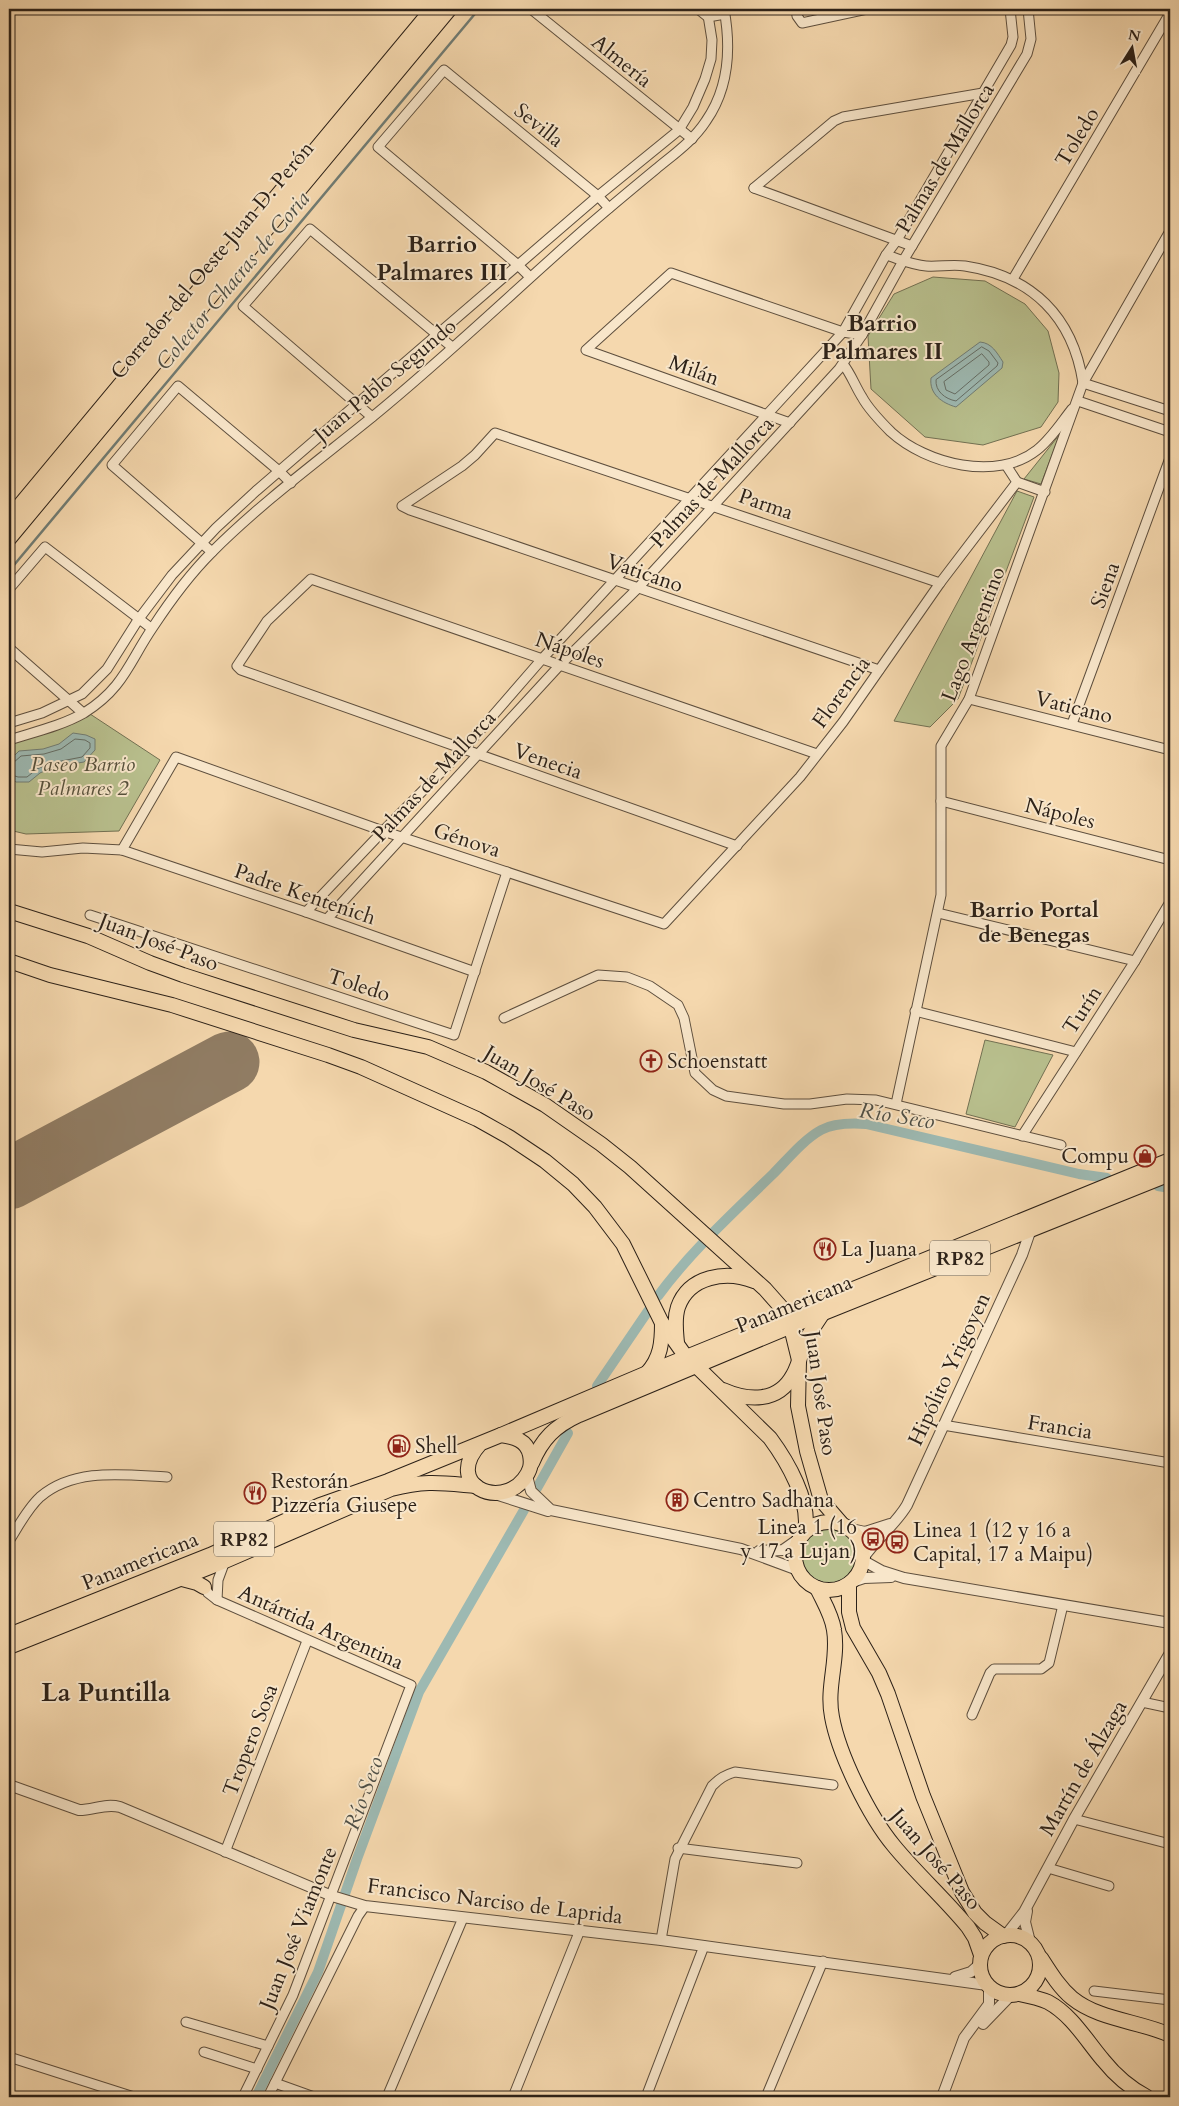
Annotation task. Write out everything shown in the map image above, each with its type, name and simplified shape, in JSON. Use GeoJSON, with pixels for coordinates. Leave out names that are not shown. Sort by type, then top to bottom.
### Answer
{"type":"FeatureCollection","features":[{"type":"Feature","properties":{"kind":"highway","name":"Corredor del Oeste Juan D. Perón"},"geometry":{"type":"LineString","coordinates":[[9,519],[433,9]]}},
{"type":"Feature","properties":{"kind":"highway","name":"Corredor del Oeste Juan D. Perón"},"geometry":{"type":"LineString","coordinates":[[9,538],[449,9]]}},
{"type":"Feature","properties":{"kind":"main road","name":"Juan José Paso"},"geometry":{"type":"LineString","coordinates":[[9,911],[88,936],[150,963],[354,1030],[428,1047],[467,1062],[514,1086],[579,1128],[630,1166],[760,1284],[783,1308],[789,1321],[799,1360],[798,1406],[807,1451],[822,1500],[846,1526]]}},
{"type":"Feature","properties":{"kind":"main road","name":"Juan José Paso"},"geometry":{"type":"LineString","coordinates":[[9,961],[69,980],[172,1005],[361,1067],[478,1119],[545,1161],[573,1184],[613,1228],[623,1244],[662,1323],[690,1362],[770,1438],[778,1448],[795,1482],[804,1507],[807,1520],[802,1534]]}},
{"type":"Feature","properties":{"kind":"main road"},"geometry":{"type":"LineString","coordinates":[[1121,1184],[1155,1176],[1170,1160]]}},
{"type":"Feature","properties":{"kind":"main road","name":"Panamericana"},"geometry":{"type":"LineString","coordinates":[[789,1321],[823,1313],[1032,1229],[1121,1184]]}},
{"type":"Feature","properties":{"kind":"main road","name":"Panamericana"},"geometry":{"type":"LineString","coordinates":[[9,1648],[182,1579],[391,1489],[409,1484],[434,1482],[476,1486],[493,1493],[509,1491],[521,1483],[526,1476],[539,1446],[549,1433],[564,1422],[690,1362],[1121,1184]]}},
{"type":"Feature","properties":{"kind":"main road"},"geometry":{"type":"LineString","coordinates":[[677,1343],[675,1328],[678,1308],[684,1296],[698,1283],[712,1276],[722,1275],[739,1276],[760,1284]]}},
{"type":"Feature","properties":{"kind":"main road"},"geometry":{"type":"LineString","coordinates":[[718,1388],[735,1396],[746,1398],[769,1396],[783,1388],[789,1382],[806,1342],[823,1313]]}},
{"type":"Feature","properties":{"kind":"main road"},"geometry":{"type":"LineString","coordinates":[[647,1373],[659,1356],[662,1342],[662,1323]]}},
{"type":"Feature","properties":{"kind":"main road","name":"Panamericana"},"geometry":{"type":"LineString","coordinates":[[9,1635],[210,1554],[320,1505],[388,1481],[480,1444],[647,1373],[690,1362]]}},
{"type":"Feature","properties":{"kind":"main road"},"geometry":{"type":"LineString","coordinates":[[501,1435],[518,1439],[524,1443],[529,1450],[532,1463]]}},
{"type":"Feature","properties":{"kind":"main road"},"geometry":{"type":"LineString","coordinates":[[476,1486],[468,1477],[467,1464],[480,1444]]}},
{"type":"Feature","properties":{"kind":"main road"},"geometry":{"type":"LineString","coordinates":[[822,1522],[846,1526],[862,1545],[864,1559],[860,1572],[850,1583],[836,1589],[817,1588],[805,1580],[798,1570],[795,1550],[802,1534],[822,1522]]}},
{"type":"Feature","properties":{"kind":"main road"},"geometry":{"type":"LineString","coordinates":[[182,1579],[197,1582],[204,1587]]}},
{"type":"Feature","properties":{"kind":"main road","name":"Juan José Paso"},"geometry":{"type":"LineString","coordinates":[[850,1583],[849,1612],[853,1628],[875,1666],[888,1694],[923,1796],[962,1892],[975,1913],[990,1927],[1004,1936],[1018,1935],[1030,1942]]}},
{"type":"Feature","properties":{"kind":"main road","name":"Juan José Paso"},"geometry":{"type":"LineString","coordinates":[[817,1588],[829,1614],[834,1632],[830,1688],[832,1715],[842,1751],[875,1820],[892,1844],[968,1927],[975,1938],[981,1960],[981,1975],[988,1986]]}},
{"type":"Feature","properties":{"kind":"main road"},"geometry":{"type":"LineString","coordinates":[[981,1960],[992,1941],[1004,1936]]}},
{"type":"Feature","properties":{"kind":"main road"},"geometry":{"type":"LineString","coordinates":[[1030,1942],[1058,1985],[1082,2005],[1093,2012],[1150,2027],[1170,2035]]}},
{"type":"Feature","properties":{"kind":"main road"},"geometry":{"type":"LineString","coordinates":[[1014,1995],[1030,1989],[1038,1977],[1040,1970],[1039,1956]]}},
{"type":"Feature","properties":{"kind":"main road"},"geometry":{"type":"LineString","coordinates":[[988,1986],[997,1992],[1046,2001],[1057,2007],[1072,2020],[1119,2077],[1134,2090],[1147,2097]]}},
{"type":"Feature","properties":{"kind":"street","name":"Almería"},"geometry":{"type":"LineString","coordinates":[[531,9],[692,139]]}},
{"type":"Feature","properties":{"kind":"street"},"geometry":{"type":"LineString","coordinates":[[698,9],[708,13],[725,11]]}},
{"type":"Feature","properties":{"kind":"street"},"geometry":{"type":"LineString","coordinates":[[796,9],[802,23],[867,9]]}},
{"type":"Feature","properties":{"kind":"street","name":"Palmas de Mallorca"},"geometry":{"type":"LineString","coordinates":[[306,912],[462,750],[542,658],[692,498],[843,332],[886,255],[1011,45],[1013,37],[1010,9]]}},
{"type":"Feature","properties":{"kind":"street","name":"Palmas de Mallorca"},"geometry":{"type":"LineString","coordinates":[[327,919],[560,665],[637,589],[716,506],[843,364],[862,335],[902,261],[1028,54],[1031,38],[1028,9]]}},
{"type":"Feature","properties":{"kind":"street","name":"Juan Pablo Segundo"},"geometry":{"type":"LineString","coordinates":[[9,740],[52,727],[84,713],[112,690],[122,678],[151,628],[184,584],[212,552],[291,483],[372,417],[609,208],[692,139],[710,115],[722,87],[727,66],[729,40],[725,11]]}},
{"type":"Feature","properties":{"kind":"street","name":"Juan Pablo Segundo"},"geometry":{"type":"LineString","coordinates":[[9,723],[42,713],[82,694],[107,669],[138,620],[172,574],[201,542],[279,471],[598,196],[679,130],[693,107],[711,60],[712,40],[708,13]]}},
{"type":"Feature","properties":{"kind":"street","name":"Toledo"},"geometry":{"type":"LineString","coordinates":[[1013,279],[1170,13]]}},
{"type":"Feature","properties":{"kind":"street","name":"Sevilla"},"geometry":{"type":"LineString","coordinates":[[518,265],[378,147],[444,70],[598,196],[609,208]]}},
{"type":"Feature","properties":{"kind":"street"},"geometry":{"type":"LineString","coordinates":[[912,246],[754,188],[834,121],[843,117],[983,92]]}},
{"type":"Feature","properties":{"kind":"street"},"geometry":{"type":"LineString","coordinates":[[372,417],[243,306],[310,229],[452,347]]}},
{"type":"Feature","properties":{"kind":"street","name":"Lago Argentino"},"geometry":{"type":"LineString","coordinates":[[896,1104],[941,895],[941,746],[969,699],[1083,383],[1170,231]]}},
{"type":"Feature","properties":{"kind":"street"},"geometry":{"type":"LineString","coordinates":[[886,255],[925,266],[976,268],[1013,279],[1032,291],[1058,319],[1075,347],[1083,383],[1170,411]]}},
{"type":"Feature","properties":{"kind":"street"},"geometry":{"type":"LineString","coordinates":[[518,265],[530,277]]}},
{"type":"Feature","properties":{"kind":"street","name":"Milán"},"geometry":{"type":"LineString","coordinates":[[790,423],[586,350],[671,272],[843,332]]}},
{"type":"Feature","properties":{"kind":"street"},"geometry":{"type":"LineString","coordinates":[[843,332],[862,335]]}},
{"type":"Feature","properties":{"kind":"street"},"geometry":{"type":"LineString","coordinates":[[843,364],[851,375],[862,398],[892,433],[918,452],[965,466],[1006,465],[1023,459],[1037,450],[1053,434],[1078,401],[1170,432]]}},
{"type":"Feature","properties":{"kind":"street"},"geometry":{"type":"LineString","coordinates":[[212,552],[112,465],[178,386],[291,483]]}},
{"type":"Feature","properties":{"kind":"street","name":"Parma"},"geometry":{"type":"LineString","coordinates":[[402,506],[462,466],[475,455],[495,432],[940,583]]}},
{"type":"Feature","properties":{"kind":"street","name":"Siena"},"geometry":{"type":"LineString","coordinates":[[1072,724],[1170,458]]}},
{"type":"Feature","properties":{"kind":"street"},"geometry":{"type":"LineString","coordinates":[[1006,465],[1018,482],[1045,492]]}},
{"type":"Feature","properties":{"kind":"street","name":"Florencia"},"geometry":{"type":"LineString","coordinates":[[664,924],[800,777],[842,722],[940,583],[1018,482]]}},
{"type":"Feature","properties":{"kind":"street","name":"Vaticano"},"geometry":{"type":"LineString","coordinates":[[402,506],[637,589],[879,670]]}},
{"type":"Feature","properties":{"kind":"street"},"geometry":{"type":"LineString","coordinates":[[9,589],[45,547],[138,620],[151,628]]}},
{"type":"Feature","properties":{"kind":"street","name":"Nápoles"},"geometry":{"type":"LineString","coordinates":[[237,666],[266,621],[311,579],[817,754]]}},
{"type":"Feature","properties":{"kind":"street"},"geometry":{"type":"LineString","coordinates":[[9,648],[84,713]]}},
{"type":"Feature","properties":{"kind":"street","name":"Venecia"},"geometry":{"type":"LineString","coordinates":[[237,666],[241,670],[462,750],[737,846]]}},
{"type":"Feature","properties":{"kind":"street","name":"Vaticano"},"geometry":{"type":"LineString","coordinates":[[969,699],[1170,750]]}},
{"type":"Feature","properties":{"kind":"street","name":"Génova"},"geometry":{"type":"LineString","coordinates":[[122,850],[176,757],[382,831],[664,924]]}},
{"type":"Feature","properties":{"kind":"street","name":"Nápoles"},"geometry":{"type":"LineString","coordinates":[[941,801],[1170,860]]}},
{"type":"Feature","properties":{"kind":"street"},"geometry":{"type":"LineString","coordinates":[[9,849],[42,852],[83,848],[122,850]]}},
{"type":"Feature","properties":{"kind":"street","name":"Padre Kentenich"},"geometry":{"type":"LineString","coordinates":[[122,850],[327,919],[475,972]]}},
{"type":"Feature","properties":{"kind":"street","name":"Toledo"},"geometry":{"type":"LineString","coordinates":[[90,915],[454,1035],[507,872]]}},
{"type":"Feature","properties":{"kind":"street","name":"Turín"},"geometry":{"type":"LineString","coordinates":[[1022,1136],[1135,961],[1170,902]]}},
{"type":"Feature","properties":{"kind":"street"},"geometry":{"type":"LineString","coordinates":[[938,913],[1135,961]]}},
{"type":"Feature","properties":{"kind":"street"},"geometry":{"type":"LineString","coordinates":[[504,1018],[598,975],[627,976],[650,986],[678,1005],[684,1018],[695,1073],[713,1090],[726,1096],[784,1104],[831,1103],[847,1099],[876,1100],[1061,1145]]}},
{"type":"Feature","properties":{"kind":"street"},"geometry":{"type":"LineString","coordinates":[[915,1011],[1076,1052]]}},
{"type":"Feature","properties":{"kind":"street","name":"Hipólito Yrigoyen"},"geometry":{"type":"LineString","coordinates":[[864,1559],[876,1541],[895,1522],[907,1505],[1022,1255],[1032,1229]]}},
{"type":"Feature","properties":{"kind":"street","name":"Francia"},"geometry":{"type":"LineString","coordinates":[[943,1425],[1170,1463]]}},
{"type":"Feature","properties":{"kind":"street"},"geometry":{"type":"LineString","coordinates":[[9,1541],[39,1498],[55,1486],[72,1479],[121,1475],[167,1476]]}},
{"type":"Feature","properties":{"kind":"street"},"geometry":{"type":"LineString","coordinates":[[526,1476],[531,1491],[540,1502],[551,1510],[561,1513],[741,1549],[766,1552],[783,1550],[802,1534]]}},
{"type":"Feature","properties":{"kind":"street"},"geometry":{"type":"LineString","coordinates":[[493,1493],[550,1512],[561,1513]]}},
{"type":"Feature","properties":{"kind":"street"},"geometry":{"type":"LineString","coordinates":[[846,1526],[865,1532],[895,1522]]}},
{"type":"Feature","properties":{"kind":"street"},"geometry":{"type":"LineString","coordinates":[[741,1549],[798,1570]]}},
{"type":"Feature","properties":{"kind":"street"},"geometry":{"type":"LineString","coordinates":[[204,1587],[202,1570],[210,1554]]}},
{"type":"Feature","properties":{"kind":"street"},"geometry":{"type":"LineString","coordinates":[[864,1559],[882,1571],[904,1578]]}},
{"type":"Feature","properties":{"kind":"street","name":"Antártida Argentina"},"geometry":{"type":"LineString","coordinates":[[217,1600],[218,1580],[225,1561]]}},
{"type":"Feature","properties":{"kind":"street"},"geometry":{"type":"LineString","coordinates":[[850,1583],[873,1577],[904,1578],[1170,1623]]}},
{"type":"Feature","properties":{"kind":"street","name":"Antártida Argentina"},"geometry":{"type":"LineString","coordinates":[[204,1587],[217,1600],[411,1685]]}},
{"type":"Feature","properties":{"kind":"street"},"geometry":{"type":"LineString","coordinates":[[972,1715],[990,1673],[994,1669],[1041,1669],[1049,1664],[1063,1605]]}},
{"type":"Feature","properties":{"kind":"street","name":"Tropero Sosa"},"geometry":{"type":"LineString","coordinates":[[225,1852],[307,1641]]}},
{"type":"Feature","properties":{"kind":"street","name":"Martín de Álzaga"},"geometry":{"type":"LineString","coordinates":[[1004,1936],[1022,1916],[1074,1819],[1170,1653]]}},
{"type":"Feature","properties":{"kind":"street","name":"Juan José Viamonte"},"geometry":{"type":"LineString","coordinates":[[243,2097],[292,1995],[332,1896],[411,1685]]}},
{"type":"Feature","properties":{"kind":"street"},"geometry":{"type":"LineString","coordinates":[[1142,1702],[1170,1708]]}},
{"type":"Feature","properties":{"kind":"street"},"geometry":{"type":"LineString","coordinates":[[661,1940],[678,1848],[712,1786],[724,1775],[735,1772],[833,1785]]}},
{"type":"Feature","properties":{"kind":"street","name":"Francisco Narciso de Laprida"},"geometry":{"type":"LineString","coordinates":[[9,1785],[79,1810],[88,1810],[103,1805],[120,1807],[332,1896],[365,1906],[661,1940],[939,1977],[988,1986]]}},
{"type":"Feature","properties":{"kind":"street"},"geometry":{"type":"LineString","coordinates":[[1074,1819],[1170,1844]]}},
{"type":"Feature","properties":{"kind":"street"},"geometry":{"type":"LineString","coordinates":[[678,1848],[797,1863]]}},
{"type":"Feature","properties":{"kind":"street"},"geometry":{"type":"LineString","coordinates":[[1048,1868],[1109,1886]]}},
{"type":"Feature","properties":{"kind":"street","name":"Martín de Álzaga"},"geometry":{"type":"LineString","coordinates":[[1029,1902],[1025,1922],[1030,1942]]}},
{"type":"Feature","properties":{"kind":"street","name":"Juan José Viamonte"},"geometry":{"type":"LineString","coordinates":[[268,2097],[358,1916],[365,1906]]}},
{"type":"Feature","properties":{"kind":"street"},"geometry":{"type":"LineString","coordinates":[[387,2097],[463,1918]]}},
{"type":"Feature","properties":{"kind":"street"},"geometry":{"type":"LineString","coordinates":[[513,2097],[580,1930]]}},
{"type":"Feature","properties":{"kind":"street"},"geometry":{"type":"LineString","coordinates":[[646,2097],[704,1946]]}},
{"type":"Feature","properties":{"kind":"street","name":"Francisco Narciso de Laprida"},"geometry":{"type":"LineString","coordinates":[[939,1977],[962,1976],[971,1972],[981,1960]]}},
{"type":"Feature","properties":{"kind":"street"},"geometry":{"type":"LineString","coordinates":[[766,2097],[823,1961]]}},
{"type":"Feature","properties":{"kind":"street"},"geometry":{"type":"LineString","coordinates":[[970,1982],[982,1991],[987,2007]]}},
{"type":"Feature","properties":{"kind":"street"},"geometry":{"type":"LineString","coordinates":[[942,2097],[967,2033],[987,2007],[990,1995],[988,1986]]}},
{"type":"Feature","properties":{"kind":"street"},"geometry":{"type":"LineString","coordinates":[[1094,1991],[1170,2000]]}},
{"type":"Feature","properties":{"kind":"street"},"geometry":{"type":"LineString","coordinates":[[952,2071],[973,2036],[997,2007],[1014,1995]]}},
{"type":"Feature","properties":{"kind":"street"},"geometry":{"type":"LineString","coordinates":[[186,2022],[268,2046]]}},
{"type":"Feature","properties":{"kind":"street"},"geometry":{"type":"LineString","coordinates":[[204,2052],[257,2069]]}},
{"type":"Feature","properties":{"kind":"street"},"geometry":{"type":"LineString","coordinates":[[9,2056],[134,2097]]}},
{"type":"Feature","properties":{"kind":"street"},"geometry":{"type":"LineString","coordinates":[[275,2083],[314,2097]]}},
{"type":"Feature","properties":{"kind":"green space"},"geometry":{"type":"Polygon","coordinates":[[[933,277],[985,281],[1025,304],[1048,331],[1059,373],[1058,402],[1041,427],[983,445],[925,437],[871,389],[868,336],[894,294],[933,277]]]}},
{"type":"Feature","properties":{"kind":"green space"},"geometry":{"type":"Polygon","coordinates":[[[1060,434],[1041,484],[1024,479],[1060,434]]]}},
{"type":"Feature","properties":{"kind":"green space"},"geometry":{"type":"Polygon","coordinates":[[[1017,491],[1034,497],[958,699],[930,727],[894,721],[1017,491]]]}},
{"type":"Feature","properties":{"kind":"green space","name":"Paseo Barrio Palmares 2"},"geometry":{"type":"Polygon","coordinates":[[[87,712],[160,760],[119,831],[26,834],[9,830],[9,741],[87,712]]]}},
{"type":"Feature","properties":{"kind":"green space"},"geometry":{"type":"Polygon","coordinates":[[[985,1040],[1053,1055],[1015,1127],[966,1114],[985,1040]]]}},
{"type":"Feature","properties":{"kind":"green space"},"geometry":{"type":"Polygon","coordinates":[[[829,1527],[840,1529],[849,1535],[855,1544],[857,1555],[855,1566],[849,1575],[840,1581],[829,1583],[818,1581],[809,1575],[803,1566],[801,1555],[803,1544],[809,1535],[818,1529],[829,1527]]]}},
{"type":"Feature","properties":{"kind":"water"},"geometry":{"type":"Polygon","coordinates":[[[980,342],[988,344],[994,349],[1003,362],[1002,368],[956,407],[941,400],[932,389],[931,378],[980,342]]]}},
{"type":"Feature","properties":{"kind":"water"},"geometry":{"type":"Polygon","coordinates":[[[73,733],[95,739],[95,750],[84,762],[53,767],[40,773],[29,782],[16,782],[10,778],[9,761],[19,751],[43,749],[59,744],[73,733]]]}},
{"type":"Feature","properties":{"kind":"waterway","name":"Colector Chacras de Coria"},"geometry":{"type":"LineString","coordinates":[[9,571],[479,9]]}},
{"type":"Feature","properties":{"kind":"waterway","name":"Río Seco"},"geometry":{"type":"LineString","coordinates":[[658,1296],[698,1248],[796,1150],[814,1134],[831,1126],[866,1124],[1079,1174],[1107,1178]]}},
{"type":"Feature","properties":{"kind":"waterway","name":"Río Seco"},"geometry":{"type":"LineString","coordinates":[[1158,1186],[1170,1188]]}},
{"type":"Feature","properties":{"kind":"waterway","name":"Río Seco"},"geometry":{"type":"LineString","coordinates":[[597,1386],[648,1311]]}},
{"type":"Feature","properties":{"kind":"waterway","name":"Río Seco"},"geometry":{"type":"LineString","coordinates":[[537,1488],[568,1433]]}},
{"type":"Feature","properties":{"kind":"waterway","name":"Río Seco"},"geometry":{"type":"LineString","coordinates":[[256,2097],[318,1972],[357,1859],[419,1692],[524,1510]]}},
{"type":"Feature","properties":{"kind":"runway"},"geometry":{"type":"LineString","coordinates":[[9,1179],[229,1062]]}},
{"type":"Feature","properties":{"kind":"place","name":"Schoenstatt"},"geometry":{"type":"Point","coordinates":[651,1061]}},
{"type":"Feature","properties":{"kind":"place","name":"Compu"},"geometry":{"type":"Point","coordinates":[1145,1156]}},
{"type":"Feature","properties":{"kind":"place","name":"La Juana"},"geometry":{"type":"Point","coordinates":[825,1249]}},
{"type":"Feature","properties":{"kind":"place","name":"Shell"},"geometry":{"type":"Point","coordinates":[399,1446]}},
{"type":"Feature","properties":{"kind":"place","name":"Restorán Pizzería Giusepe"},"geometry":{"type":"Point","coordinates":[255,1493]}},
{"type":"Feature","properties":{"kind":"place","name":"Centro Sadhana"},"geometry":{"type":"Point","coordinates":[677,1500]}},
{"type":"Feature","properties":{"kind":"place","name":"Linea 1 (16 y 17 a Lujan)"},"geometry":{"type":"Point","coordinates":[873,1539]}},
{"type":"Feature","properties":{"kind":"place","name":"Linea 1 (12 y 16 a Capital, 17 a Maipu)"},"geometry":{"type":"Point","coordinates":[897,1542]}},
{"type":"Feature","properties":{"kind":"district","name":"Barrio Palmares III"},"geometry":{"type":"Point","coordinates":[442,258]}},
{"type":"Feature","properties":{"kind":"district","name":"Barrio Palmares II"},"geometry":{"type":"Point","coordinates":[882,337]}},
{"type":"Feature","properties":{"kind":"district","name":"Barrio Portal de Benegas"},"geometry":{"type":"Point","coordinates":[1034,922]}},
{"type":"Feature","properties":{"kind":"district","name":"La Puntilla"},"geometry":{"type":"Point","coordinates":[106,1692]}}]}
